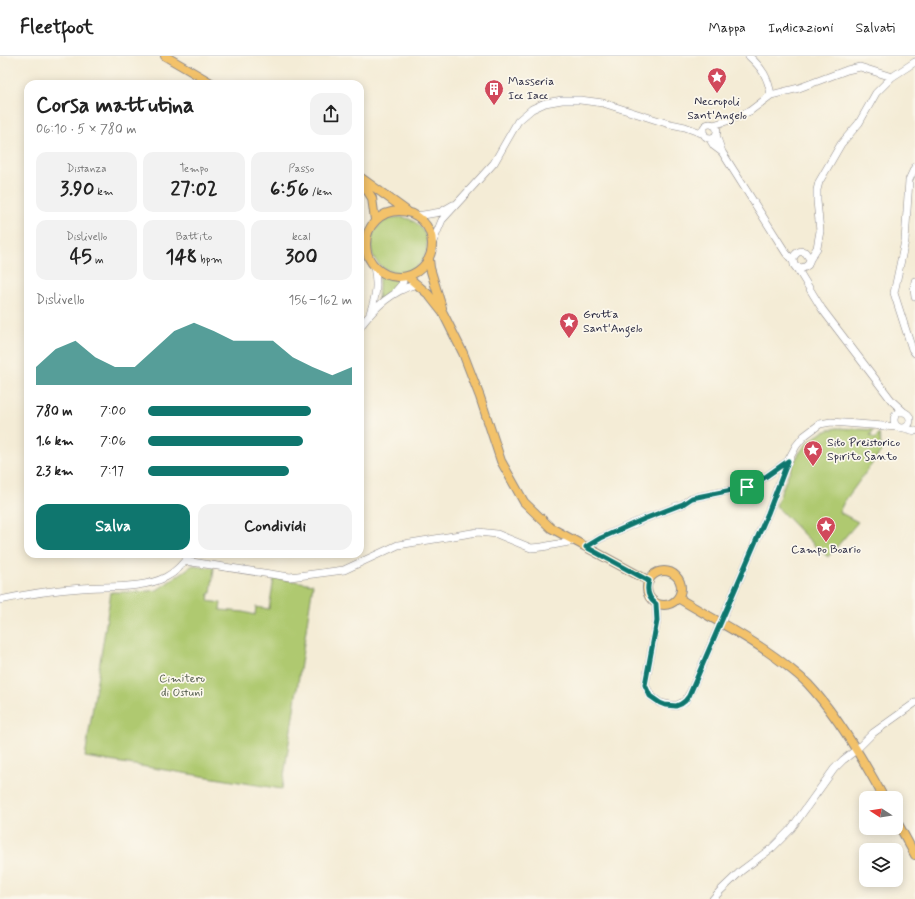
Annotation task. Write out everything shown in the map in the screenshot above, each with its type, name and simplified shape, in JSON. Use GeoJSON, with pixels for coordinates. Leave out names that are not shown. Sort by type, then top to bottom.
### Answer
{"type":"FeatureCollection","features":[{"type":"Feature","properties":{"kind":"main road"},"geometry":{"type":"LineString","coordinates":[[165,56],[205,80]]}},
{"type":"Feature","properties":{"kind":"main road"},"geometry":{"type":"LineString","coordinates":[[364,181],[407,211],[417,216],[431,233],[432,244],[429,259],[430,268],[443,313]]}},
{"type":"Feature","properties":{"kind":"main road"},"geometry":{"type":"LineString","coordinates":[[364,185],[372,198],[375,220]]}},
{"type":"Feature","properties":{"kind":"main road"},"geometry":{"type":"LineString","coordinates":[[407,211],[395,211],[384,214],[375,220],[369,229],[366,239],[366,249],[369,259],[374,268],[393,278],[406,277],[417,273],[424,267],[429,259]]}},
{"type":"Feature","properties":{"kind":"main road"},"geometry":{"type":"LineString","coordinates":[[406,277],[428,294],[443,313],[464,353],[501,461],[524,502],[551,528],[649,581]]}},
{"type":"Feature","properties":{"kind":"main road"},"geometry":{"type":"LineString","coordinates":[[668,572],[673,574],[680,582],[680,593],[678,598],[666,606],[656,604],[649,596],[647,591],[649,581],[657,573],[668,572]]}},
{"type":"Feature","properties":{"kind":"main road"},"geometry":{"type":"LineString","coordinates":[[678,598],[757,645],[781,661],[807,683],[829,710],[856,750],[880,791]]}},
{"type":"Feature","properties":{"kind":"main road"},"geometry":{"type":"LineString","coordinates":[[903,833],[915,855]]}},
{"type":"Feature","properties":{"kind":"street"},"geometry":{"type":"LineString","coordinates":[[749,56],[761,67],[770,86],[771,95]]}},
{"type":"Feature","properties":{"kind":"street"},"geometry":{"type":"LineString","coordinates":[[795,264],[803,268],[808,263],[817,248],[820,232],[817,190],[819,182],[841,144],[859,123],[871,100],[892,77],[914,65]]}},
{"type":"Feature","properties":{"kind":"street"},"geometry":{"type":"LineString","coordinates":[[686,127],[710,125],[727,121],[750,111],[771,95],[799,88],[847,70],[860,68],[892,77]]}},
{"type":"Feature","properties":{"kind":"street"},"geometry":{"type":"LineString","coordinates":[[432,244],[442,220],[494,163],[518,121],[532,109],[544,103],[562,100],[580,100],[603,103],[666,123],[686,127],[711,135]]}},
{"type":"Feature","properties":{"kind":"street"},"geometry":{"type":"LineString","coordinates":[[711,135],[727,121]]}},
{"type":"Feature","properties":{"kind":"street"},"geometry":{"type":"LineString","coordinates":[[710,125],[716,128],[711,135]]}},
{"type":"Feature","properties":{"kind":"street"},"geometry":{"type":"LineString","coordinates":[[710,125],[703,130],[711,135],[714,146],[722,152],[783,246],[786,253],[795,264],[822,309],[892,401],[915,423]]}},
{"type":"Feature","properties":{"kind":"street"},"geometry":{"type":"LineString","coordinates":[[915,167],[909,180],[905,241],[894,294],[912,349],[915,353]]}},
{"type":"Feature","properties":{"kind":"street"},"geometry":{"type":"LineString","coordinates":[[417,216],[441,212],[460,201]]}},
{"type":"Feature","properties":{"kind":"street"},"geometry":{"type":"LineString","coordinates":[[795,264],[794,256],[817,243]]}},
{"type":"Feature","properties":{"kind":"street"},"geometry":{"type":"LineString","coordinates":[[783,246],[807,254],[810,291]]}},
{"type":"Feature","properties":{"kind":"street"},"geometry":{"type":"LineString","coordinates":[[369,315],[376,296],[376,277],[374,268]]}},
{"type":"Feature","properties":{"kind":"street"},"geometry":{"type":"LineString","coordinates":[[364,322],[369,315],[393,294],[406,277]]}},
{"type":"Feature","properties":{"kind":"street"},"geometry":{"type":"LineString","coordinates":[[915,281],[915,297]]}},
{"type":"Feature","properties":{"kind":"street"},"geometry":{"type":"LineString","coordinates":[[393,294],[405,287],[417,284]]}},
{"type":"Feature","properties":{"kind":"street"},"geometry":{"type":"LineString","coordinates":[[892,401],[895,423]]}},
{"type":"Feature","properties":{"kind":"street"},"geometry":{"type":"LineString","coordinates":[[895,423],[899,412],[907,415]]}},
{"type":"Feature","properties":{"kind":"street"},"geometry":{"type":"LineString","coordinates":[[656,604],[657,621],[645,685],[650,696],[655,700],[665,705],[676,706],[685,701],[692,691],[768,513],[788,461],[796,446],[804,436],[820,424],[839,422],[909,423],[907,415]]}},
{"type":"Feature","properties":{"kind":"street"},"geometry":{"type":"LineString","coordinates":[[895,423],[915,431]]}},
{"type":"Feature","properties":{"kind":"street"},"geometry":{"type":"LineString","coordinates":[[586,547],[601,538],[683,504],[692,498],[747,487],[761,480],[788,461]]}},
{"type":"Feature","properties":{"kind":"street"},"geometry":{"type":"LineString","coordinates":[[185,561],[290,577],[344,570],[398,546],[478,532],[497,534],[531,548],[542,548],[574,541]]}},
{"type":"Feature","properties":{"kind":"street"},"geometry":{"type":"LineString","coordinates":[[0,600],[22,595],[75,588],[134,585],[153,582],[166,577],[187,558]]}},
{"type":"Feature","properties":{"kind":"street"},"geometry":{"type":"LineString","coordinates":[[713,899],[741,871],[791,829],[834,769],[843,760],[856,750],[873,733],[915,703]]}},
{"type":"Feature","properties":{"kind":"green space"},"geometry":{"type":"Polygon","coordinates":[[[393,217],[405,217],[415,221],[423,229],[427,239],[427,251],[423,261],[415,269],[405,273],[393,273],[383,269],[375,261],[371,251],[371,239],[375,229],[383,221],[393,217]]]}},
{"type":"Feature","properties":{"kind":"green space"},"geometry":{"type":"Polygon","coordinates":[[[380,275],[382,277],[399,280],[400,283],[378,301],[379,276],[380,275]]]}},
{"type":"Feature","properties":{"kind":"green space"},"geometry":{"type":"Polygon","coordinates":[[[837,428],[874,430],[870,435],[875,439],[879,434],[882,450],[844,502],[839,512],[858,522],[828,557],[817,548],[776,506],[791,469],[804,447],[813,438],[824,432],[837,428]]]}},
{"type":"Feature","properties":{"kind":"green space","name":"Cimitero di Ostuni"},"geometry":{"type":"Polygon","coordinates":[[[193,565],[214,568],[211,593],[209,593],[208,601],[221,603],[220,610],[244,612],[255,615],[256,607],[269,609],[274,578],[313,584],[282,789],[85,757],[111,592],[139,592],[157,590],[193,565]]]}},
{"type":"Feature","properties":{"kind":"place","name":"Necropoli Sant'Angelo"},"geometry":{"type":"Point","coordinates":[717,94]}},
{"type":"Feature","properties":{"kind":"place","name":"Masseria Icc Iacc"},"geometry":{"type":"Point","coordinates":[494,106]}},
{"type":"Feature","properties":{"kind":"place","name":"Grotta Sant'Angelo"},"geometry":{"type":"Point","coordinates":[569,339]}},
{"type":"Feature","properties":{"kind":"place","name":"Sito Preistorico Spirito Santo"},"geometry":{"type":"Point","coordinates":[813,467]}},
{"type":"Feature","properties":{"kind":"place","name":"Campo Boario"},"geometry":{"type":"Point","coordinates":[826,543]}},
{"type":"Feature","properties":{"kind":"route"},"geometry":{"type":"LineString","coordinates":[[788,461],[768,513],[689,696],[685,701],[676,706],[665,705],[650,696],[645,685],[657,621],[656,604],[652,601],[647,591],[649,581],[586,547],[601,538],[688,502],[692,498],[700,495],[747,487],[761,480],[788,461]]}}]}
